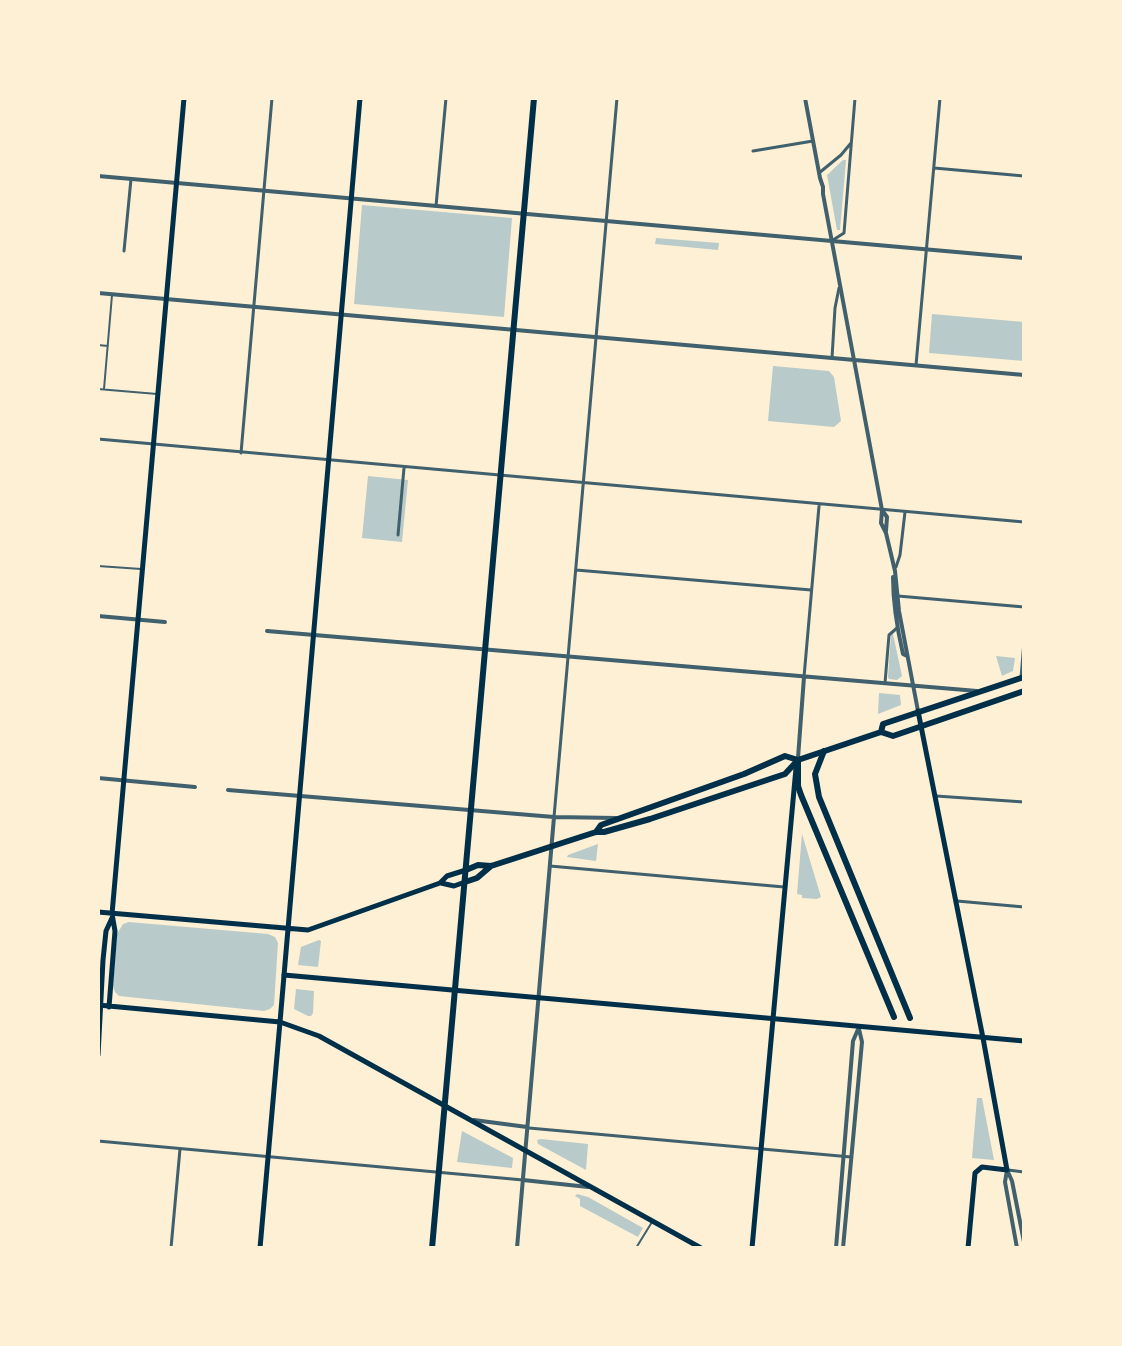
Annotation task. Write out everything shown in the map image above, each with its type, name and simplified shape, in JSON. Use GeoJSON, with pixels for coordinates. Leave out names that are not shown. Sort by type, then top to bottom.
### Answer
{"type":"FeatureCollection","features":[{"type":"Feature","properties":{"kind":"highway"},"geometry":{"type":"LineString","coordinates":[[432,1248],[534,98]]}},
{"type":"Feature","properties":{"kind":"highway"},"geometry":{"type":"LineString","coordinates":[[881,732],[883,724],[1022,678]]}},
{"type":"Feature","properties":{"kind":"highway"},"geometry":{"type":"LineString","coordinates":[[465,882],[477,878],[491,866],[596,832],[650,819],[785,774],[798,760],[824,751],[881,732],[893,736],[1024,691]]}},
{"type":"Feature","properties":{"kind":"highway"},"geometry":{"type":"LineString","coordinates":[[824,751],[815,774],[819,797],[910,1018]]}},
{"type":"Feature","properties":{"kind":"highway"},"geometry":{"type":"LineString","coordinates":[[596,832],[601,825],[618,818],[744,774],[785,756],[798,760]]}},
{"type":"Feature","properties":{"kind":"highway"},"geometry":{"type":"LineString","coordinates":[[798,760],[801,795],[894,1017]]}},
{"type":"Feature","properties":{"kind":"highway"},"geometry":{"type":"LineString","coordinates":[[466,870],[478,865],[491,866]]}},
{"type":"Feature","properties":{"kind":"main road"},"geometry":{"type":"LineString","coordinates":[[109,1007],[115,931],[112,916],[184,98]]}},
{"type":"Feature","properties":{"kind":"main road"},"geometry":{"type":"LineString","coordinates":[[260,1248],[360,98]]}},
{"type":"Feature","properties":{"kind":"main road"},"geometry":{"type":"LineString","coordinates":[[918,711],[1007,1170],[982,1167],[976,1171],[968,1248]]}},
{"type":"Feature","properties":{"kind":"main road"},"geometry":{"type":"LineString","coordinates":[[752,1248],[798,760]]}},
{"type":"Feature","properties":{"kind":"main road"},"geometry":{"type":"LineString","coordinates":[[98,912],[112,916],[308,930],[440,883],[447,876],[466,870]]}},
{"type":"Feature","properties":{"kind":"main road"},"geometry":{"type":"LineString","coordinates":[[440,883],[454,886],[465,882]]}},
{"type":"Feature","properties":{"kind":"main road"},"geometry":{"type":"LineString","coordinates":[[98,1055],[100,959],[112,916]]}},
{"type":"Feature","properties":{"kind":"main road"},"geometry":{"type":"LineString","coordinates":[[284,975],[1024,1041]]}},
{"type":"Feature","properties":{"kind":"main road"},"geometry":{"type":"LineString","coordinates":[[99,1006],[280,1022],[319,1036],[701,1248]]}},
{"type":"Feature","properties":{"kind":"street"},"geometry":{"type":"LineString","coordinates":[[241,453],[272,98]]}},
{"type":"Feature","properties":{"kind":"street"},"geometry":{"type":"LineString","coordinates":[[436,206],[446,98]]}},
{"type":"Feature","properties":{"kind":"street"},"geometry":{"type":"LineString","coordinates":[[517,1248],[617,98]]}},
{"type":"Feature","properties":{"kind":"street"},"geometry":{"type":"LineString","coordinates":[[805,98],[882,510],[887,517],[886,533],[918,711]]}},
{"type":"Feature","properties":{"kind":"street"},"geometry":{"type":"LineString","coordinates":[[832,241],[844,233],[855,98]]}},
{"type":"Feature","properties":{"kind":"street"},"geometry":{"type":"LineString","coordinates":[[916,366],[940,98]]}},
{"type":"Feature","properties":{"kind":"street"},"geometry":{"type":"LineString","coordinates":[[753,151],[813,141]]}},
{"type":"Feature","properties":{"kind":"street"},"geometry":{"type":"LineString","coordinates":[[819,175],[851,143]]}},
{"type":"Feature","properties":{"kind":"street"},"geometry":{"type":"LineString","coordinates":[[934,168],[1024,176]]}},
{"type":"Feature","properties":{"kind":"street"},"geometry":{"type":"LineString","coordinates":[[98,176],[1024,258]]}},
{"type":"Feature","properties":{"kind":"street"},"geometry":{"type":"LineString","coordinates":[[124,251],[131,179]]}},
{"type":"Feature","properties":{"kind":"street"},"geometry":{"type":"LineString","coordinates":[[832,358],[835,308],[840,285]]}},
{"type":"Feature","properties":{"kind":"street"},"geometry":{"type":"LineString","coordinates":[[98,293],[1024,375]]}},
{"type":"Feature","properties":{"kind":"street"},"geometry":{"type":"LineString","coordinates":[[98,439],[1024,522]]}},
{"type":"Feature","properties":{"kind":"street"},"geometry":{"type":"LineString","coordinates":[[398,535],[404,468]]}},
{"type":"Feature","properties":{"kind":"street"},"geometry":{"type":"LineString","coordinates":[[798,760],[819,504]]}},
{"type":"Feature","properties":{"kind":"street"},"geometry":{"type":"LineString","coordinates":[[905,512],[893,602],[903,654],[907,656]]}},
{"type":"Feature","properties":{"kind":"street"},"geometry":{"type":"LineString","coordinates":[[576,570],[811,590]]}},
{"type":"Feature","properties":{"kind":"street"},"geometry":{"type":"LineString","coordinates":[[898,596],[1024,607]]}},
{"type":"Feature","properties":{"kind":"street"},"geometry":{"type":"LineString","coordinates":[[98,616],[165,622]]}},
{"type":"Feature","properties":{"kind":"street"},"geometry":{"type":"LineString","coordinates":[[885,683],[889,635],[897,628]]}},
{"type":"Feature","properties":{"kind":"street"},"geometry":{"type":"LineString","coordinates":[[267,631],[979,692]]}},
{"type":"Feature","properties":{"kind":"street"},"geometry":{"type":"LineString","coordinates":[[1022,678],[1024,641]]}},
{"type":"Feature","properties":{"kind":"street"},"geometry":{"type":"LineString","coordinates":[[98,778],[195,787]]}},
{"type":"Feature","properties":{"kind":"street"},"geometry":{"type":"LineString","coordinates":[[228,790],[554,817],[618,818]]}},
{"type":"Feature","properties":{"kind":"street"},"geometry":{"type":"LineString","coordinates":[[936,796],[1024,802]]}},
{"type":"Feature","properties":{"kind":"street"},"geometry":{"type":"LineString","coordinates":[[550,866],[784,887]]}},
{"type":"Feature","properties":{"kind":"street"},"geometry":{"type":"LineString","coordinates":[[957,901],[1024,907]]}},
{"type":"Feature","properties":{"kind":"street"},"geometry":{"type":"LineString","coordinates":[[836,1248],[853,1041],[859,1027]]}},
{"type":"Feature","properties":{"kind":"street"},"geometry":{"type":"LineString","coordinates":[[843,1248],[862,1042],[859,1027]]}},
{"type":"Feature","properties":{"kind":"street"},"geometry":{"type":"LineString","coordinates":[[470,1120],[851,1157]]}},
{"type":"Feature","properties":{"kind":"street"},"geometry":{"type":"LineString","coordinates":[[98,1141],[591,1187]]}},
{"type":"Feature","properties":{"kind":"street"},"geometry":{"type":"LineString","coordinates":[[171,1248],[180,1149]]}},
{"type":"Feature","properties":{"kind":"street"},"geometry":{"type":"LineString","coordinates":[[1007,1170],[1024,1172]]}},
{"type":"Feature","properties":{"kind":"street"},"geometry":{"type":"LineString","coordinates":[[1007,1170],[1024,1242]]}},
{"type":"Feature","properties":{"kind":"street"},"geometry":{"type":"LineString","coordinates":[[1007,1170],[1005,1182],[1017,1248]]}},
{"type":"Feature","properties":{"kind":"lane"},"geometry":{"type":"LineString","coordinates":[[104,389],[112,294]]}},
{"type":"Feature","properties":{"kind":"lane"},"geometry":{"type":"LineString","coordinates":[[98,345],[108,346]]}},
{"type":"Feature","properties":{"kind":"lane"},"geometry":{"type":"LineString","coordinates":[[98,389],[158,394]]}},
{"type":"Feature","properties":{"kind":"lane"},"geometry":{"type":"LineString","coordinates":[[98,566],[143,570]]}},
{"type":"Feature","properties":{"kind":"lane"},"geometry":{"type":"LineString","coordinates":[[636,1248],[652,1221]]}},
{"type":"Feature","properties":{"kind":"shaded area"},"geometry":{"type":"Polygon","coordinates":[[[846,160],[840,230],[837,230],[827,175],[846,160]]]}},
{"type":"Feature","properties":{"kind":"shaded area"},"geometry":{"type":"Polygon","coordinates":[[[362,205],[512,218],[504,317],[354,304],[362,205]]]}},
{"type":"Feature","properties":{"kind":"shaded area"},"geometry":{"type":"Polygon","coordinates":[[[656,238],[719,243],[718,250],[655,244],[656,238]]]}},
{"type":"Feature","properties":{"kind":"shaded area"},"geometry":{"type":"Polygon","coordinates":[[[932,314],[1024,322],[1024,361],[929,353],[932,314]]]}},
{"type":"Feature","properties":{"kind":"shaded area"},"geometry":{"type":"Polygon","coordinates":[[[773,366],[829,371],[834,377],[841,421],[834,427],[768,421],[773,366]]]}},
{"type":"Feature","properties":{"kind":"shaded area"},"geometry":{"type":"Polygon","coordinates":[[[368,476],[408,480],[402,542],[362,538],[368,476]]]}},
{"type":"Feature","properties":{"kind":"shaded area"},"geometry":{"type":"Polygon","coordinates":[[[893,634],[902,676],[897,680],[888,677],[893,634]]]}},
{"type":"Feature","properties":{"kind":"shaded area"},"geometry":{"type":"Polygon","coordinates":[[[996,656],[1015,658],[1013,671],[1002,676],[996,656]]]}},
{"type":"Feature","properties":{"kind":"shaded area"},"geometry":{"type":"Polygon","coordinates":[[[879,693],[900,695],[901,705],[878,714],[879,693]]]}},
{"type":"Feature","properties":{"kind":"shaded area"},"geometry":{"type":"Polygon","coordinates":[[[802,834],[821,897],[817,899],[802,898],[797,894],[802,834]]]}},
{"type":"Feature","properties":{"kind":"shaded area"},"geometry":{"type":"Polygon","coordinates":[[[598,844],[596,861],[567,857],[568,855],[598,844]]]}},
{"type":"Feature","properties":{"kind":"shaded area"},"geometry":{"type":"Polygon","coordinates":[[[129,922],[275,937],[278,943],[274,1005],[264,1011],[119,996],[113,986],[117,934],[123,924],[129,922]]]}},
{"type":"Feature","properties":{"kind":"shaded area"},"geometry":{"type":"Polygon","coordinates":[[[319,940],[318,967],[298,965],[301,947],[319,940]]]}},
{"type":"Feature","properties":{"kind":"shaded area"},"geometry":{"type":"Polygon","coordinates":[[[296,989],[314,991],[311,1016],[294,1009],[296,989]]]}},
{"type":"Feature","properties":{"kind":"shaded area"},"geometry":{"type":"Polygon","coordinates":[[[977,1098],[982,1098],[994,1160],[972,1158],[977,1098]]]}},
{"type":"Feature","properties":{"kind":"shaded area"},"geometry":{"type":"Polygon","coordinates":[[[462,1131],[513,1158],[512,1168],[457,1162],[462,1131]]]}},
{"type":"Feature","properties":{"kind":"shaded area"},"geometry":{"type":"Polygon","coordinates":[[[537,1140],[588,1144],[586,1170],[538,1144],[537,1140]]]}},
{"type":"Feature","properties":{"kind":"shaded area"},"geometry":{"type":"Polygon","coordinates":[[[577,1194],[643,1228],[638,1237],[580,1206],[580,1199],[575,1196],[577,1194]]]}}]}
